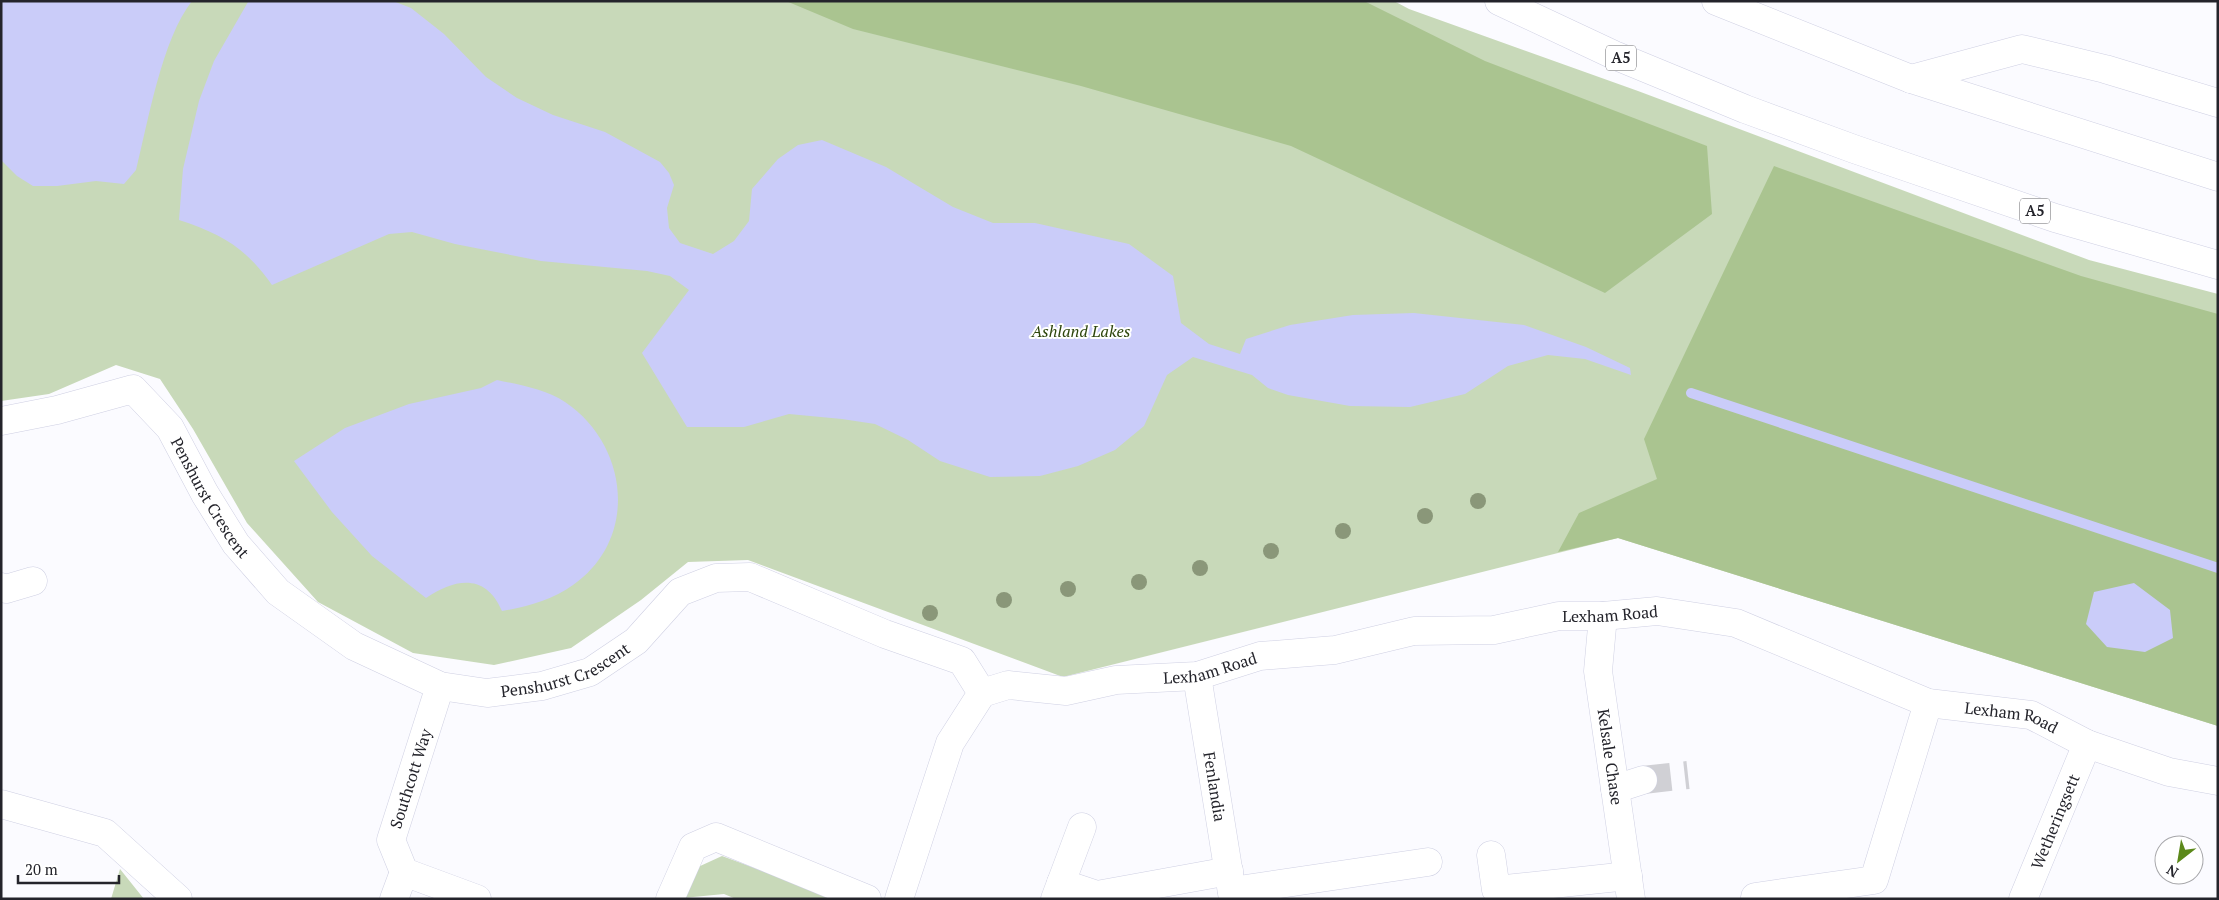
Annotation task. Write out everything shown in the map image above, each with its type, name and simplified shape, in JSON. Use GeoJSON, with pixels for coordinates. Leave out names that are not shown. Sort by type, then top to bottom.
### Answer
{"type":"FeatureCollection","features":[{"type":"Feature","properties":{"kind":"main road","name":"A5"},"geometry":{"type":"LineString","coordinates":[[1500,1],[1614,55],[1745,109],[1854,149],[2055,218],[2218,265]]}},
{"type":"Feature","properties":{"kind":"main road"},"geometry":{"type":"LineString","coordinates":[[1716,1],[1777,27],[1904,76],[2218,177]]}},
{"type":"Feature","properties":{"kind":"main road"},"geometry":{"type":"LineString","coordinates":[[1904,76],[2022,49],[2105,69],[2218,103]]}},
{"type":"Feature","properties":{"kind":"main road","name":"Penshurst Crescent"},"geometry":{"type":"LineString","coordinates":[[1,421],[56,410],[133,388],[170,428],[205,494],[236,544],[278,592],[354,646],[440,686],[487,693],[542,686],[590,672],[636,641],[680,592],[716,578],[750,577],[885,634],[962,661],[982,693]]}},
{"type":"Feature","properties":{"kind":"main road"},"geometry":{"type":"LineString","coordinates":[[1,587],[6,590],[33,582]]}},
{"type":"Feature","properties":{"kind":"main road","name":"Lexham Road"},"geometry":{"type":"LineString","coordinates":[[982,693],[1008,685],[1066,690],[1116,680],[1197,676],[1260,656],[1334,650],[1414,631],[1494,630],[1559,616],[1603,616],[1657,612],[1736,623],[1928,703],[2031,715],[2087,744],[2170,772],[2218,781]]}},
{"type":"Feature","properties":{"kind":"main road","name":"Kelsale Chase"},"geometry":{"type":"LineString","coordinates":[[1603,616],[1598,671],[1629,888]]}},
{"type":"Feature","properties":{"kind":"main road","name":"Fenlandia"},"geometry":{"type":"LineString","coordinates":[[1197,676],[1232,887]]}},
{"type":"Feature","properties":{"kind":"main road","name":"Southcott Way"},"geometry":{"type":"LineString","coordinates":[[404,872],[391,840],[440,686]]}},
{"type":"Feature","properties":{"kind":"main road"},"geometry":{"type":"LineString","coordinates":[[899,899],[950,743],[982,693]]}},
{"type":"Feature","properties":{"kind":"main road"},"geometry":{"type":"LineString","coordinates":[[1755,897],[1874,880],[1928,703]]}},
{"type":"Feature","properties":{"kind":"main road","name":"Wetheringsett"},"geometry":{"type":"LineString","coordinates":[[2023,899],[2087,744]]}},
{"type":"Feature","properties":{"kind":"main road"},"geometry":{"type":"LineString","coordinates":[[1616,789],[1642,780]]}},
{"type":"Feature","properties":{"kind":"main road"},"geometry":{"type":"LineString","coordinates":[[1,804],[105,833],[178,899]]}},
{"type":"Feature","properties":{"kind":"main road"},"geometry":{"type":"LineString","coordinates":[[1082,827],[1058,891],[1097,895],[1232,887],[1428,862]]}},
{"type":"Feature","properties":{"kind":"main road"},"geometry":{"type":"LineString","coordinates":[[670,899],[693,847],[716,837],[867,899]]}},
{"type":"Feature","properties":{"kind":"main road"},"geometry":{"type":"LineString","coordinates":[[1491,855],[1496,890],[1629,888]]}},
{"type":"Feature","properties":{"kind":"main road"},"geometry":{"type":"LineString","coordinates":[[394,899],[404,872],[477,899]]}},
{"type":"Feature","properties":{"kind":"green space","name":"Ashland Lakes"},"geometry":{"type":"Polygon","coordinates":[[[1,1],[1394,1],[1409,9],[1638,91],[2089,260],[2218,294],[2218,726],[1618,538],[1063,677],[748,560],[688,562],[641,600],[571,648],[494,665],[413,653],[318,602],[247,523],[193,429],[160,379],[116,365],[49,394],[1,401],[1,1]]]}},
{"type":"Feature","properties":{"kind":"green space"},"geometry":{"type":"Polygon","coordinates":[[[786,1],[1364,1],[1485,61],[1707,146],[1712,214],[1605,293],[1291,146],[1081,86],[853,29],[786,1]]]}},
{"type":"Feature","properties":{"kind":"green space"},"geometry":{"type":"Polygon","coordinates":[[[1774,166],[2081,276],[2218,314],[2218,726],[1618,538],[1558,552],[1579,513],[1657,479],[1644,439],[1774,166]]]}},
{"type":"Feature","properties":{"kind":"green space"},"geometry":{"type":"Polygon","coordinates":[[[722,856],[839,899],[736,899],[724,894],[683,898],[698,867],[722,856]]]}},
{"type":"Feature","properties":{"kind":"green space"},"geometry":{"type":"Polygon","coordinates":[[[120,869],[144,899],[111,899],[120,869]]]}},
{"type":"Feature","properties":{"kind":"water"},"geometry":{"type":"Polygon","coordinates":[[[1,1],[192,1],[181,17],[164,59],[136,170],[124,184],[96,181],[57,186],[33,186],[17,176],[1,160],[1,1]]]}},
{"type":"Feature","properties":{"kind":"water"},"geometry":{"type":"Polygon","coordinates":[[[246,1],[393,1],[411,8],[444,34],[486,77],[517,98],[553,115],[605,132],[660,162],[669,173],[674,185],[667,208],[669,228],[680,243],[713,254],[734,241],[749,221],[752,189],[778,159],[798,145],[822,140],[886,167],[953,207],[993,223],[1035,223],[1129,244],[1173,276],[1181,323],[1209,344],[1240,354],[1246,339],[1290,325],[1353,315],[1414,313],[1524,325],[1586,347],[1630,368],[1631,375],[1585,359],[1548,355],[1508,366],[1465,394],[1410,407],[1350,406],[1288,395],[1268,388],[1252,375],[1193,357],[1167,375],[1144,426],[1115,450],[1078,466],[1040,476],[990,477],[940,461],[908,440],[875,424],[842,419],[789,414],[744,427],[687,427],[642,353],[689,290],[670,276],[647,271],[541,261],[455,244],[412,232],[389,234],[272,285],[253,261],[232,244],[208,231],[179,220],[183,169],[199,101],[214,61],[248,2],[246,1]]]}},
{"type":"Feature","properties":{"kind":"water"},"geometry":{"type":"Polygon","coordinates":[[[497,380],[549,394],[565,402],[586,420],[603,442],[613,467],[618,492],[616,518],[609,543],[594,566],[573,585],[557,595],[530,605],[502,611],[487,590],[479,585],[469,583],[448,586],[426,598],[372,556],[332,512],[294,461],[345,428],[409,404],[481,388],[497,380]]]}},
{"type":"Feature","properties":{"kind":"water"},"geometry":{"type":"Polygon","coordinates":[[[2134,583],[2170,610],[2173,638],[2145,652],[2107,647],[2086,624],[2094,592],[2134,583]]]}},
{"type":"Feature","properties":{"kind":"waterway"},"geometry":{"type":"LineString","coordinates":[[1691,393],[2218,568]]}},
{"type":"Feature","properties":{"kind":"tunnel"},"geometry":{"type":"LineString","coordinates":[[1643,780],[1688,775]]}}]}
